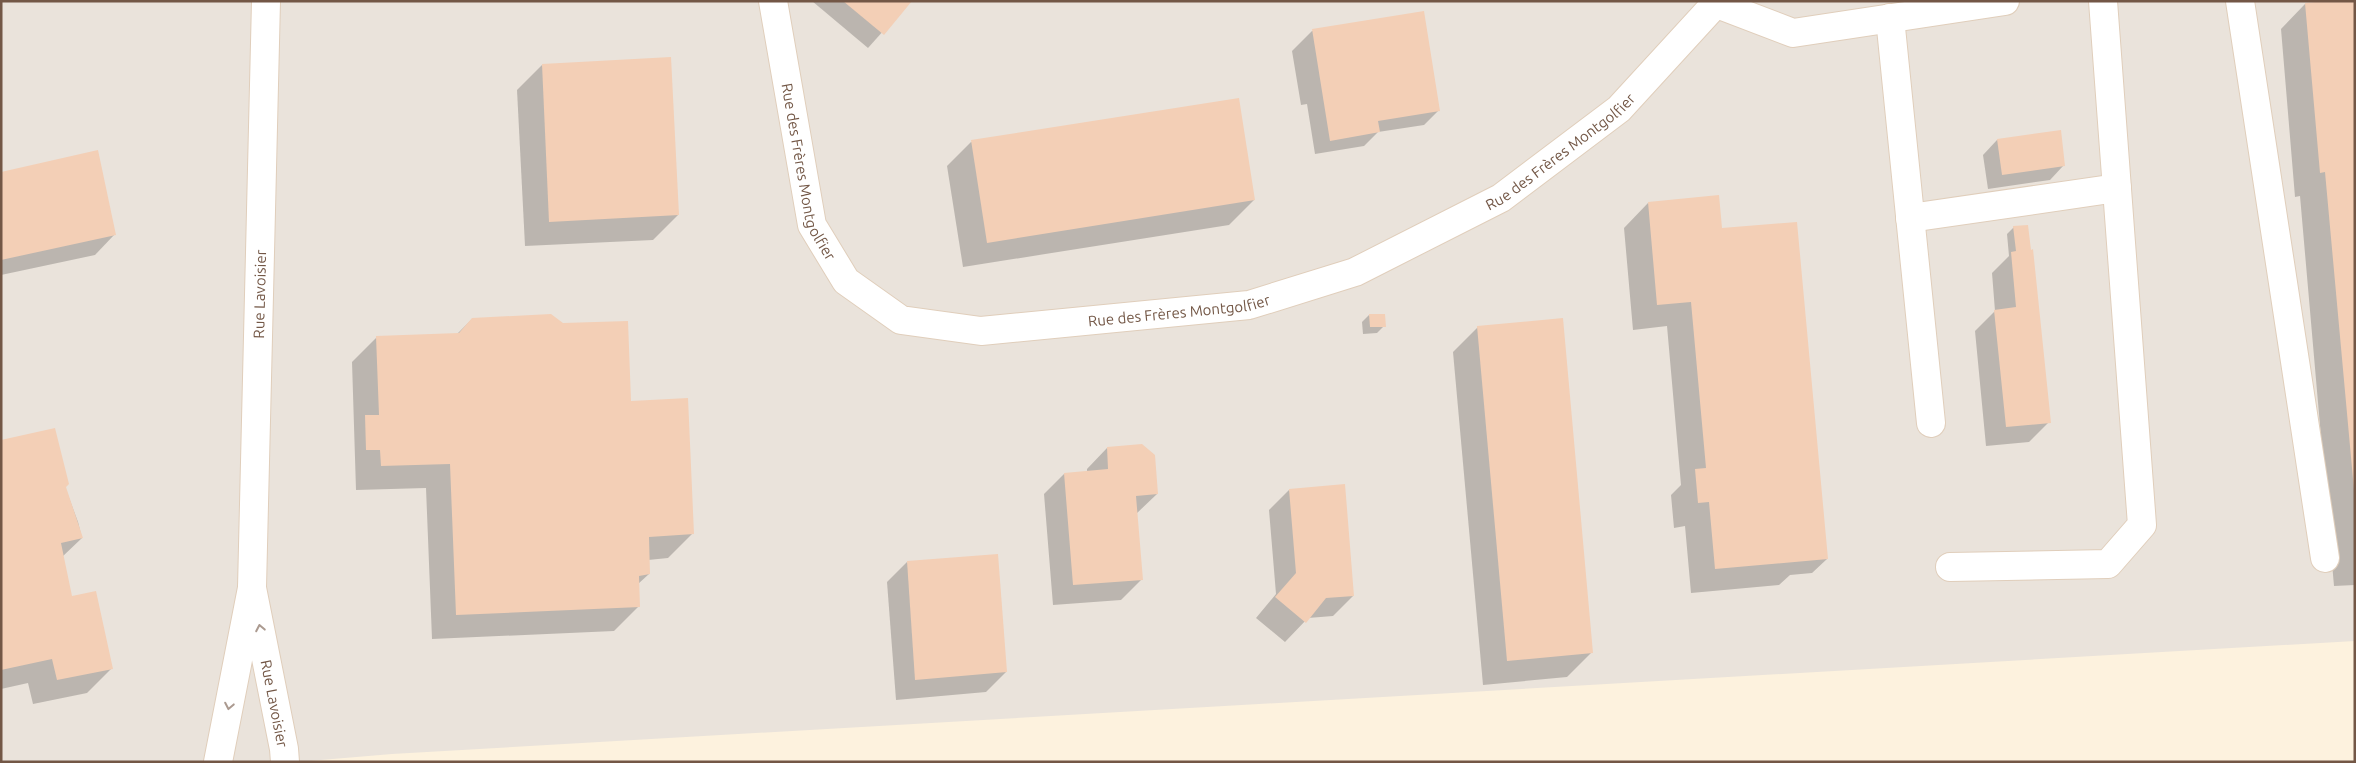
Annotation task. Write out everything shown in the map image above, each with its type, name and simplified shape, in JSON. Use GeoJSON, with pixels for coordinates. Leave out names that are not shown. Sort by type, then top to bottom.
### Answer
{"type":"FeatureCollection","features":[{"type":"Feature","properties":{"kind":"street","name":"Rue Lavoisier"},"geometry":{"type":"LineString","coordinates":[[218,762],[252,588],[266,1]]}},
{"type":"Feature","properties":{"kind":"street","name":"Rue des Frères Montgolfier"},"geometry":{"type":"LineString","coordinates":[[773,1],[812,225],[846,281],[901,320],[981,331],[1249,305],[1355,272],[1501,198],[1619,109],[1718,3]]}},
{"type":"Feature","properties":{"kind":"street"},"geometry":{"type":"LineString","coordinates":[[1718,3],[1793,33],[2005,1]]}},
{"type":"Feature","properties":{"kind":"street"},"geometry":{"type":"LineString","coordinates":[[1950,567],[2108,564],[2142,525],[2103,1]]}},
{"type":"Feature","properties":{"kind":"street"},"geometry":{"type":"LineString","coordinates":[[2240,1],[2325,558]]}},
{"type":"Feature","properties":{"kind":"street"},"geometry":{"type":"LineString","coordinates":[[1890,18],[1931,423]]}},
{"type":"Feature","properties":{"kind":"street"},"geometry":{"type":"LineString","coordinates":[[1910,218],[2117,188]]}},
{"type":"Feature","properties":{"kind":"street","name":"Rue Lavoisier"},"geometry":{"type":"LineString","coordinates":[[252,588],[285,762]]}},
{"type":"Feature","properties":{"kind":"shaded area"},"geometry":{"type":"Polygon","coordinates":[[[1,1],[2355,1],[2355,641],[392,754],[297,762],[1,762],[1,1]]]}},
{"type":"Feature","properties":{"kind":"building"},"geometry":{"type":"Polygon","coordinates":[[[843,1],[912,1],[884,35],[843,1]]]}},
{"type":"Feature","properties":{"kind":"building"},"geometry":{"type":"Polygon","coordinates":[[[2355,1],[2355,501],[2325,172],[2320,173],[2305,3],[2355,1]]]}},
{"type":"Feature","properties":{"kind":"building"},"geometry":{"type":"Polygon","coordinates":[[[1424,11],[1440,111],[1378,121],[1380,132],[1330,141],[1312,29],[1424,11]]]}},
{"type":"Feature","properties":{"kind":"building"},"geometry":{"type":"Polygon","coordinates":[[[671,57],[679,215],[549,222],[542,64],[671,57]]]}},
{"type":"Feature","properties":{"kind":"building"},"geometry":{"type":"Polygon","coordinates":[[[1239,98],[1255,200],[987,243],[971,140],[1239,98]]]}},
{"type":"Feature","properties":{"kind":"building"},"geometry":{"type":"Polygon","coordinates":[[[2061,130],[2065,166],[2002,175],[1997,139],[2061,130]]]}},
{"type":"Feature","properties":{"kind":"building"},"geometry":{"type":"Polygon","coordinates":[[[98,150],[116,235],[1,260],[1,172],[98,150]]]}},
{"type":"Feature","properties":{"kind":"building"},"geometry":{"type":"Polygon","coordinates":[[[1719,195],[1722,228],[1797,222],[1828,559],[1715,569],[1709,502],[1698,503],[1695,469],[1706,468],[1691,302],[1657,305],[1648,202],[1719,195]]]}},
{"type":"Feature","properties":{"kind":"building"},"geometry":{"type":"Polygon","coordinates":[[[2028,225],[2031,250],[2033,249],[2051,423],[2006,427],[1994,310],[2016,307],[2011,252],[2016,251],[2013,226],[2028,225]]]}},
{"type":"Feature","properties":{"kind":"building"},"geometry":{"type":"Polygon","coordinates":[[[551,314],[563,323],[628,321],[631,401],[688,398],[694,534],[649,537],[650,574],[639,576],[640,607],[456,615],[450,464],[381,466],[380,450],[366,450],[365,415],[379,415],[376,336],[459,333],[472,318],[551,314]]]}},
{"type":"Feature","properties":{"kind":"building"},"geometry":{"type":"Polygon","coordinates":[[[1369,314],[1385,314],[1386,327],[1370,327],[1369,314]]]}},
{"type":"Feature","properties":{"kind":"building"},"geometry":{"type":"Polygon","coordinates":[[[1563,318],[1593,653],[1507,661],[1477,326],[1563,318]]]}},
{"type":"Feature","properties":{"kind":"building"},"geometry":{"type":"Polygon","coordinates":[[[55,428],[69,484],[66,487],[83,538],[61,543],[72,596],[96,591],[113,669],[57,680],[52,659],[1,670],[1,440],[55,428]]]}},
{"type":"Feature","properties":{"kind":"building"},"geometry":{"type":"Polygon","coordinates":[[[1142,444],[1155,455],[1158,494],[1136,496],[1143,580],[1073,585],[1064,473],[1108,469],[1107,447],[1142,444]]]}},
{"type":"Feature","properties":{"kind":"building"},"geometry":{"type":"Polygon","coordinates":[[[1345,484],[1354,596],[1326,598],[1306,623],[1275,597],[1296,573],[1289,489],[1345,484]]]}},
{"type":"Feature","properties":{"kind":"building"},"geometry":{"type":"Polygon","coordinates":[[[998,554],[1007,672],[915,680],[907,561],[998,554]]]}}]}
